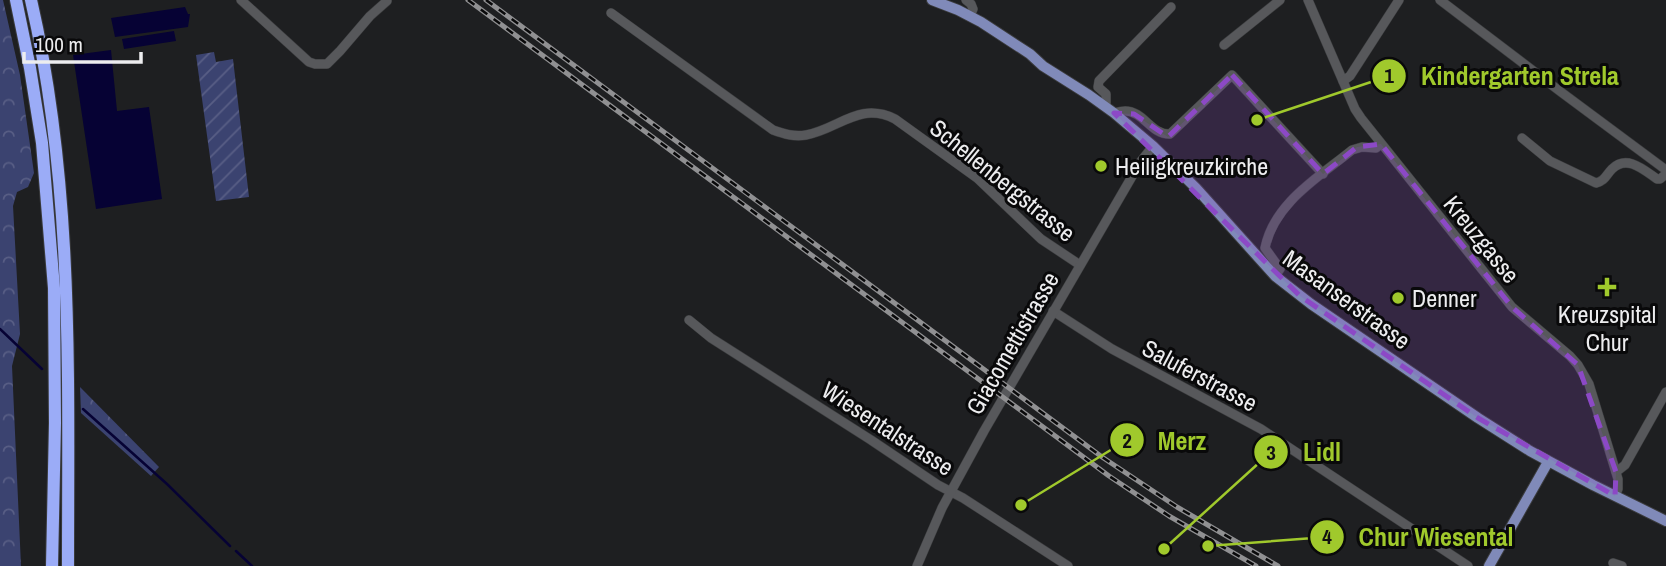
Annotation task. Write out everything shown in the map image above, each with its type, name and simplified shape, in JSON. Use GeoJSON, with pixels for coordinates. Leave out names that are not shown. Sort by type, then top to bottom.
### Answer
{"type":"FeatureCollection","features":[{"type":"Feature","properties":{"kind":"highway"},"geometry":{"type":"LineString","coordinates":[[16,0],[42,143],[54,288],[52,566]]}},
{"type":"Feature","properties":{"kind":"highway"},"geometry":{"type":"LineString","coordinates":[[31,0],[54,128],[67,283],[68,566]]}},
{"type":"Feature","properties":{"kind":"main road","name":"Masanserstrasse"},"geometry":{"type":"LineString","coordinates":[[932,0],[970,16],[1110,110],[1153,146],[1202,194],[1275,276],[1311,304],[1445,396],[1549,462],[1666,521]]}},
{"type":"Feature","properties":{"kind":"main road"},"geometry":{"type":"LineString","coordinates":[[1489,566],[1549,462]]}},
{"type":"Feature","properties":{"kind":"street"},"geometry":{"type":"LineString","coordinates":[[241,0],[309,62],[321,65],[327,64],[387,1]]}},
{"type":"Feature","properties":{"kind":"street"},"geometry":{"type":"LineString","coordinates":[[966,0],[973,9],[970,16]]}},
{"type":"Feature","properties":{"kind":"street"},"geometry":{"type":"LineString","coordinates":[[1224,45],[1280,0]]}},
{"type":"Feature","properties":{"kind":"street","name":"Kreuzgasse"},"geometry":{"type":"LineString","coordinates":[[1308,0],[1361,118],[1512,307],[1578,365],[1589,384],[1616,472],[1619,486],[1615,496]]}},
{"type":"Feature","properties":{"kind":"street"},"geometry":{"type":"LineString","coordinates":[[1343,81],[1350,76],[1399,0]]}},
{"type":"Feature","properties":{"kind":"street"},"geometry":{"type":"LineString","coordinates":[[1440,0],[1666,172],[1660,180],[1637,165],[1625,163],[1612,169],[1604,180],[1596,183],[1550,161],[1522,138]]}},
{"type":"Feature","properties":{"kind":"street"},"geometry":{"type":"LineString","coordinates":[[1171,7],[1099,80],[1098,87],[1106,94],[1110,110],[1127,111],[1139,116],[1156,131],[1170,134],[1233,75],[1322,174]]}},
{"type":"Feature","properties":{"kind":"street","name":"Schellenbergstrasse"},"geometry":{"type":"LineString","coordinates":[[611,13],[773,130],[804,135],[857,114],[869,113],[895,119],[977,178],[1041,239],[1080,265]]}},
{"type":"Feature","properties":{"kind":"street"},"geometry":{"type":"LineString","coordinates":[[1275,276],[1280,269],[1265,248],[1270,231],[1292,199],[1357,148],[1376,148],[1381,144]]}},
{"type":"Feature","properties":{"kind":"street","name":"Giacomettistrasse"},"geometry":{"type":"LineString","coordinates":[[916,566],[950,492],[1053,311],[1153,146]]}},
{"type":"Feature","properties":{"kind":"street","name":"Saluferstrasse"},"geometry":{"type":"LineString","coordinates":[[1053,311],[1119,353],[1261,429],[1468,566]]}},
{"type":"Feature","properties":{"kind":"street","name":"Wiesentalstrasse"},"geometry":{"type":"LineString","coordinates":[[689,320],[711,338],[1068,566]]}},
{"type":"Feature","properties":{"kind":"street"},"geometry":{"type":"LineString","coordinates":[[1616,472],[1625,465],[1666,391]]}},
{"type":"Feature","properties":{"kind":"highlighted area"},"geometry":{"type":"Polygon","coordinates":[[[1232,75],[1323,174],[1357,147],[1381,144],[1512,307],[1578,365],[1616,472],[1615,496],[1478,418],[1300,296],[1114,113],[1134,114],[1168,137],[1232,75]]]}},
{"type":"Feature","properties":{"kind":"green space"},"geometry":{"type":"Polygon","coordinates":[[[0,0],[3,0],[20,75],[34,173],[28,187],[17,192],[13,206],[20,334],[12,366],[21,566],[0,566],[0,0]]]}},
{"type":"Feature","properties":{"kind":"green space"},"geometry":{"type":"Polygon","coordinates":[[[214,52],[216,62],[233,59],[249,197],[216,201],[196,55],[214,52]]]}},
{"type":"Feature","properties":{"kind":"green space"},"geometry":{"type":"Polygon","coordinates":[[[80,387],[159,467],[151,476],[81,413],[80,387]]]}},
{"type":"Feature","properties":{"kind":"shaded area"},"geometry":{"type":"Polygon","coordinates":[[[185,7],[190,14],[188,27],[115,37],[111,18],[185,7]]]}},
{"type":"Feature","properties":{"kind":"shaded area"},"geometry":{"type":"Polygon","coordinates":[[[174,31],[176,41],[124,49],[122,39],[174,31]]]}},
{"type":"Feature","properties":{"kind":"shaded area"},"geometry":{"type":"Polygon","coordinates":[[[111,50],[117,111],[149,107],[162,199],[96,209],[73,55],[111,50]]]}},
{"type":"Feature","properties":{"kind":"waterway"},"geometry":{"type":"LineString","coordinates":[[0,329],[42,369]]}},
{"type":"Feature","properties":{"kind":"waterway"},"geometry":{"type":"LineString","coordinates":[[83,409],[167,484],[230,546]]}},
{"type":"Feature","properties":{"kind":"waterway"},"geometry":{"type":"LineString","coordinates":[[236,551],[252,566]]}},
{"type":"Feature","properties":{"kind":"railway"},"geometry":{"type":"LineString","coordinates":[[468,0],[1109,476],[1169,516],[1256,566]]}},
{"type":"Feature","properties":{"kind":"railway"},"geometry":{"type":"LineString","coordinates":[[486,0],[1102,457],[1177,507],[1278,566]]}},
{"type":"Feature","properties":{"kind":"place","name":"Kindergarten Strela"},"geometry":{"type":"Point","coordinates":[1257,120]}},
{"type":"Feature","properties":{"kind":"place","name":"Heiligkreuzkirche"},"geometry":{"type":"Point","coordinates":[1101,166]}},
{"type":"Feature","properties":{"kind":"place","name":"Kreuzspital Chur"},"geometry":{"type":"Point","coordinates":[1607,287]}},
{"type":"Feature","properties":{"kind":"place","name":"Denner"},"geometry":{"type":"Point","coordinates":[1398,298]}},
{"type":"Feature","properties":{"kind":"place","name":"Merz"},"geometry":{"type":"Point","coordinates":[1021,505]}},
{"type":"Feature","properties":{"kind":"place","name":"Chur Wiesental"},"geometry":{"type":"Point","coordinates":[1208,546]}},
{"type":"Feature","properties":{"kind":"place","name":"Lidl"},"geometry":{"type":"Point","coordinates":[1164,549]}}]}
